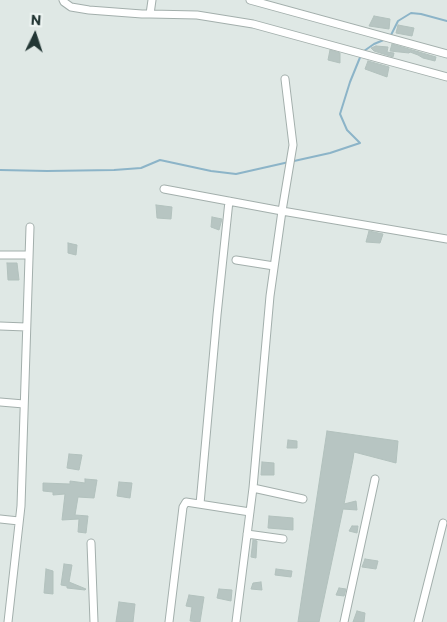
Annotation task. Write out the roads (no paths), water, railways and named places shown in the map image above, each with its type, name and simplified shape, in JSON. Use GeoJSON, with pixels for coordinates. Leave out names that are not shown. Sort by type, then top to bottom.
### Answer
{"type":"FeatureCollection","features":[{"type":"Feature","properties":{"kind":"street"},"geometry":{"type":"LineString","coordinates":[[63,0],[71,7],[89,10],[142,14],[197,15],[254,24],[447,77]]}},
{"type":"Feature","properties":{"kind":"street"},"geometry":{"type":"LineString","coordinates":[[150,14],[152,0]]}},
{"type":"Feature","properties":{"kind":"street"},"geometry":{"type":"LineString","coordinates":[[250,0],[447,54]]}},
{"type":"Feature","properties":{"kind":"street"},"geometry":{"type":"LineString","coordinates":[[236,622],[253,488],[270,296],[293,145],[285,79]]}},
{"type":"Feature","properties":{"kind":"street"},"geometry":{"type":"LineString","coordinates":[[164,189],[447,239]]}},
{"type":"Feature","properties":{"kind":"street"},"geometry":{"type":"LineString","coordinates":[[200,504],[229,201]]}},
{"type":"Feature","properties":{"kind":"street"},"geometry":{"type":"LineString","coordinates":[[8,622],[21,506],[30,227]]}},
{"type":"Feature","properties":{"kind":"street"},"geometry":{"type":"LineString","coordinates":[[0,255],[29,255]]}},
{"type":"Feature","properties":{"kind":"street"},"geometry":{"type":"LineString","coordinates":[[236,260],[274,266]]}},
{"type":"Feature","properties":{"kind":"street"},"geometry":{"type":"LineString","coordinates":[[0,326],[26,328]]}},
{"type":"Feature","properties":{"kind":"street"},"geometry":{"type":"LineString","coordinates":[[0,402],[24,404]]}},
{"type":"Feature","properties":{"kind":"street"},"geometry":{"type":"LineString","coordinates":[[344,622],[375,479]]}},
{"type":"Feature","properties":{"kind":"street"},"geometry":{"type":"LineString","coordinates":[[253,488],[302,499]]}},
{"type":"Feature","properties":{"kind":"street"},"geometry":{"type":"LineString","coordinates":[[169,622],[183,507],[186,502],[250,512]]}},
{"type":"Feature","properties":{"kind":"street"},"geometry":{"type":"LineString","coordinates":[[0,520],[19,521]]}},
{"type":"Feature","properties":{"kind":"street"},"geometry":{"type":"LineString","coordinates":[[418,622],[443,523]]}},
{"type":"Feature","properties":{"kind":"street"},"geometry":{"type":"LineString","coordinates":[[247,534],[283,539]]}},
{"type":"Feature","properties":{"kind":"street"},"geometry":{"type":"LineString","coordinates":[[91,543],[94,622]]}},
{"type":"Feature","properties":{"kind":"waterway"},"geometry":{"type":"LineString","coordinates":[[390,37],[398,21],[411,13],[447,21]]}},
{"type":"Feature","properties":{"kind":"waterway"},"geometry":{"type":"LineString","coordinates":[[364,51],[386,39]]}},
{"type":"Feature","properties":{"kind":"waterway"},"geometry":{"type":"LineString","coordinates":[[294,161],[330,153],[360,143],[347,130],[340,114],[361,55]]}},
{"type":"Feature","properties":{"kind":"waterway"},"geometry":{"type":"LineString","coordinates":[[0,170],[114,170],[141,168],[160,160],[211,171],[236,174],[289,162]]}}]}
